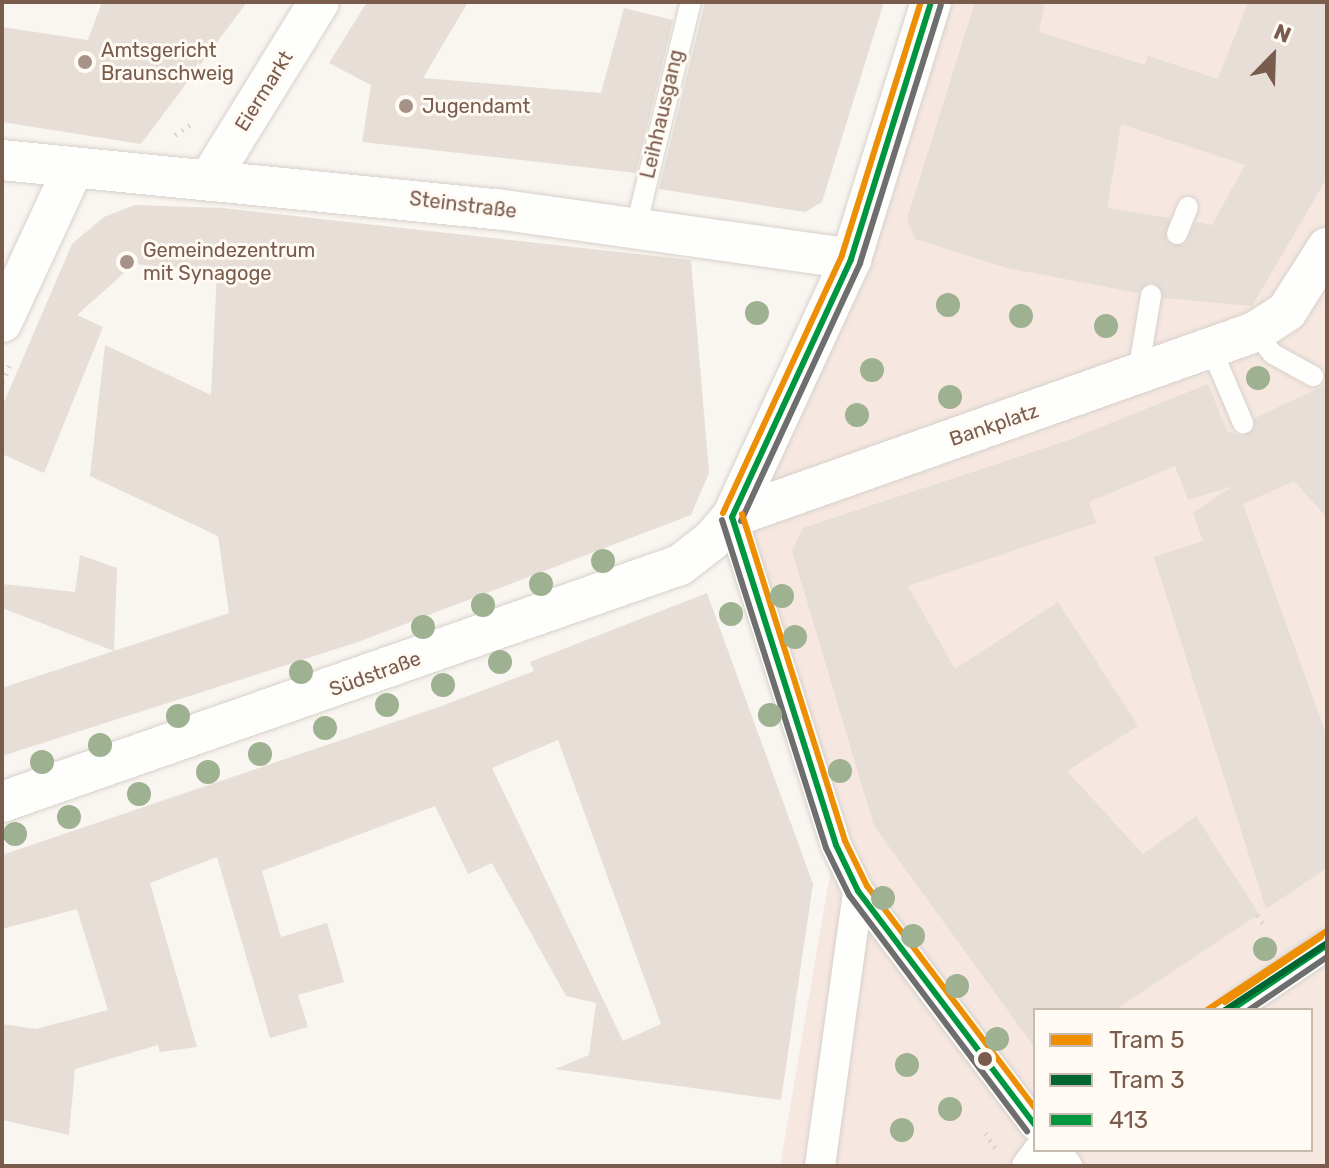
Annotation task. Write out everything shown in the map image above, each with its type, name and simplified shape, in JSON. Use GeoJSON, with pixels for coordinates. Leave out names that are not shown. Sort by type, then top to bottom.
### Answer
{"type":"FeatureCollection","features":[{"type":"Feature","properties":{"kind":"street","name":"Eiermarkt"},"geometry":{"type":"LineString","coordinates":[[209,180],[319,2]]}},
{"type":"Feature","properties":{"kind":"street"},"geometry":{"type":"LineString","coordinates":[[931,2],[851,259],[732,517],[836,845],[858,891],[1033,1122]]}},
{"type":"Feature","properties":{"kind":"street","name":"Steinstraße"},"geometry":{"type":"LineString","coordinates":[[2,160],[72,171],[209,180],[636,227],[851,259]]}},
{"type":"Feature","properties":{"kind":"street"},"geometry":{"type":"LineString","coordinates":[[8,338],[72,171]]}},
{"type":"Feature","properties":{"kind":"street","name":"Bankplatz"},"geometry":{"type":"LineString","coordinates":[[732,517],[1255,332],[1287,311],[1327,248]]}},
{"type":"Feature","properties":{"kind":"street","name":"Südstraße"},"geometry":{"type":"LineString","coordinates":[[2,802],[680,565],[732,517]]}},
{"type":"Feature","properties":{"kind":"street"},"geometry":{"type":"LineString","coordinates":[[820,1166],[858,891]]}},
{"type":"Feature","properties":{"kind":"street"},"geometry":{"type":"LineString","coordinates":[[1234,1008],[1327,945]]}},
{"type":"Feature","properties":{"kind":"lane","name":"Leihhausgang"},"geometry":{"type":"LineString","coordinates":[[636,227],[691,2]]}},
{"type":"Feature","properties":{"kind":"lane"},"geometry":{"type":"LineString","coordinates":[[1177,234],[1188,207]]}},
{"type":"Feature","properties":{"kind":"lane"},"geometry":{"type":"LineString","coordinates":[[1138,373],[1151,295]]}},
{"type":"Feature","properties":{"kind":"lane"},"geometry":{"type":"LineString","coordinates":[[1255,332],[1273,354],[1313,376]]}},
{"type":"Feature","properties":{"kind":"lane"},"geometry":{"type":"LineString","coordinates":[[1211,348],[1243,423]]}},
{"type":"Feature","properties":{"kind":"path"},"geometry":{"type":"LineString","coordinates":[[169,138],[201,117]]}},
{"type":"Feature","properties":{"kind":"path"},"geometry":{"type":"LineString","coordinates":[[2,382],[8,338]]}},
{"type":"Feature","properties":{"kind":"path"},"geometry":{"type":"LineString","coordinates":[[1257,915],[1265,926]]}},
{"type":"Feature","properties":{"kind":"path"},"geometry":{"type":"LineString","coordinates":[[985,1133],[1000,1154]]}},
{"type":"Feature","properties":{"kind":"shaded area"},"geometry":{"type":"Polygon","coordinates":[[[931,2],[1327,2],[1327,1166],[780,1166],[835,845],[749,579],[748,482],[931,2]]]}},
{"type":"Feature","properties":{"kind":"building","name":"Amtsgericht Braunschweig"},"geometry":{"type":"Polygon","coordinates":[[[102,2],[247,2],[141,144],[2,122],[2,27],[88,40],[102,2]]]}},
{"type":"Feature","properties":{"kind":"building"},"geometry":{"type":"Polygon","coordinates":[[[367,2],[468,2],[423,78],[601,93],[624,8],[673,20],[636,173],[362,142],[371,85],[329,63],[367,2]]]}},
{"type":"Feature","properties":{"kind":"building"},"geometry":{"type":"Polygon","coordinates":[[[705,2],[884,2],[822,202],[805,212],[659,189],[705,2]]]}},
{"type":"Feature","properties":{"kind":"building"},"geometry":{"type":"Polygon","coordinates":[[[975,2],[1045,2],[1039,32],[1145,65],[1148,56],[1218,79],[1248,2],[1327,2],[1327,178],[1252,306],[1164,298],[1152,282],[1138,293],[1007,268],[915,239],[907,219],[975,2]],[[1121,124],[1107,208],[1170,218],[1166,241],[1184,245],[1196,222],[1212,225],[1245,165],[1121,124]]]}},
{"type":"Feature","properties":{"kind":"building"},"geometry":{"type":"Polygon","coordinates":[[[135,205],[222,208],[691,260],[709,473],[691,515],[358,642],[2,756],[2,688],[229,613],[218,536],[90,476],[105,345],[211,395],[217,272],[134,264],[77,315],[103,327],[44,473],[2,454],[2,407],[72,244],[104,217],[135,205]]]}},
{"type":"Feature","properties":{"kind":"building"},"geometry":{"type":"Polygon","coordinates":[[[1208,384],[1227,431],[1242,436],[1254,430],[1255,418],[1327,384],[1327,518],[1294,481],[1243,504],[1327,737],[1327,868],[1266,909],[1154,557],[1203,541],[1193,513],[1233,486],[1188,500],[1175,466],[1089,502],[1096,523],[908,586],[955,669],[1058,602],[1138,726],[1067,771],[1143,854],[1196,816],[1259,914],[1118,1008],[1033,1008],[1033,1045],[874,826],[792,551],[803,528],[1066,441],[1208,384]]]}},
{"type":"Feature","properties":{"kind":"building"},"geometry":{"type":"Polygon","coordinates":[[[80,555],[117,568],[114,651],[2,608],[2,584],[75,592],[80,555]]]}},
{"type":"Feature","properties":{"kind":"building"},"geometry":{"type":"Polygon","coordinates":[[[707,593],[813,884],[781,1100],[555,1069],[589,1055],[596,1003],[566,996],[492,863],[468,874],[435,806],[262,871],[281,937],[327,923],[344,982],[298,995],[308,1027],[270,1038],[217,857],[150,883],[197,1047],[160,1052],[158,1045],[75,1069],[69,1135],[2,1120],[2,1024],[36,1029],[108,1010],[77,909],[2,929],[2,855],[436,708],[534,671],[530,662],[707,593]],[[558,740],[492,768],[623,1041],[661,1024],[558,740]]]}},
{"type":"Feature","properties":{"kind":"tram line","name":"5"},"geometry":{"type":"LineString","coordinates":[[1210,1008],[1327,931]]}},
{"type":"Feature","properties":{"kind":"tram line","name":"3"},"geometry":{"type":"LineString","coordinates":[[1228,1008],[1327,943]]}},
{"type":"Feature","properties":{"kind":"transit line"},"geometry":{"type":"LineString","coordinates":[[723,513],[842,255],[921,2]]}},
{"type":"Feature","properties":{"kind":"transit line","name":"413"},"geometry":{"type":"LineString","coordinates":[[732,517],[851,259],[931,2]]}},
{"type":"Feature","properties":{"kind":"transit line"},"geometry":{"type":"LineString","coordinates":[[741,521],[860,263],[941,5]]}},
{"type":"Feature","properties":{"kind":"transit line"},"geometry":{"type":"LineString","coordinates":[[742,514],[845,841],[867,886],[1033,1105]]}},
{"type":"Feature","properties":{"kind":"transit line","name":"413"},"geometry":{"type":"LineString","coordinates":[[732,517],[836,845],[858,891],[1033,1122]]}},
{"type":"Feature","properties":{"kind":"transit line"},"geometry":{"type":"LineString","coordinates":[[722,520],[826,848],[849,895],[1027,1131]]}},
{"type":"Feature","properties":{"kind":"transit line"},"geometry":{"type":"LineString","coordinates":[[1225,1002],[1321,937]]}},
{"type":"Feature","properties":{"kind":"transit line","name":"413"},"geometry":{"type":"LineString","coordinates":[[1234,1008],[1327,945]]}},
{"type":"Feature","properties":{"kind":"transit line"},"geometry":{"type":"LineString","coordinates":[[1252,1008],[1327,957]]}},
{"type":"Feature","properties":{"kind":"place","name":"Amtsgericht Braunschweig"},"geometry":{"type":"Point","coordinates":[85,62]}},
{"type":"Feature","properties":{"kind":"place","name":"Jugendamt"},"geometry":{"type":"Point","coordinates":[406,106]}},
{"type":"Feature","properties":{"kind":"place","name":"Gemeindezentrum mit Synagoge"},"geometry":{"type":"Point","coordinates":[127,262]}}]}
